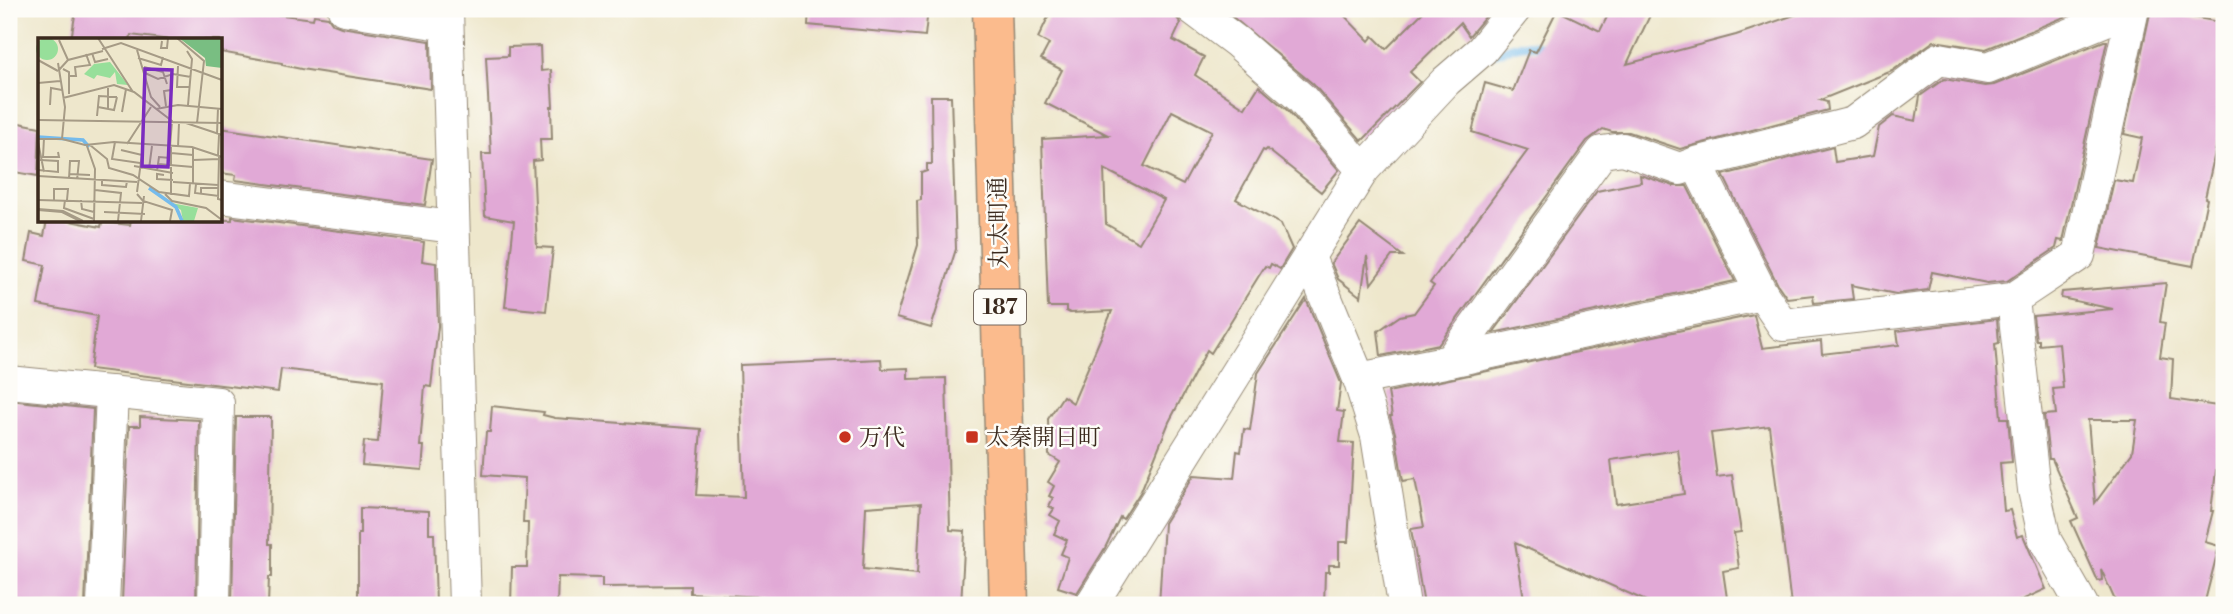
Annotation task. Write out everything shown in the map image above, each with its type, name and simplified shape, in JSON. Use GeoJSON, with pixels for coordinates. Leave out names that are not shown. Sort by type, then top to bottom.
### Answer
{"type":"FeatureCollection","features":[{"type":"Feature","properties":{"kind":"main road","name":"丸太町通"},"geometry":{"type":"LineString","coordinates":[[992,9],[1009,605]]}},
{"type":"Feature","properties":{"kind":"street"},"geometry":{"type":"LineString","coordinates":[[344,9],[447,17],[465,605]]}},
{"type":"Feature","properties":{"kind":"street"},"geometry":{"type":"LineString","coordinates":[[1192,9],[1237,42],[1301,98],[1363,170]]}},
{"type":"Feature","properties":{"kind":"street"},"geometry":{"type":"LineString","coordinates":[[1091,605],[1363,170],[1446,82],[1482,50],[1516,9]]}},
{"type":"Feature","properties":{"kind":"street"},"geometry":{"type":"LineString","coordinates":[[1450,360],[1602,152],[1623,149],[1680,169],[1696,163],[1853,123],[1939,59],[1988,68],[2133,9],[2080,255],[2013,299],[1783,325],[1762,294],[1696,163]]}},
{"type":"Feature","properties":{"kind":"street"},"geometry":{"type":"LineString","coordinates":[[222,197],[453,227]]}},
{"type":"Feature","properties":{"kind":"street"},"geometry":{"type":"LineString","coordinates":[[1308,257],[1359,379],[1377,436],[1404,605]]}},
{"type":"Feature","properties":{"kind":"street"},"geometry":{"type":"LineString","coordinates":[[1359,379],[1762,294]]}},
{"type":"Feature","properties":{"kind":"street"},"geometry":{"type":"LineString","coordinates":[[2013,299],[2034,490],[2045,540],[2082,605]]}},
{"type":"Feature","properties":{"kind":"street"},"geometry":{"type":"LineString","coordinates":[[9,382],[218,403],[214,605]]}},
{"type":"Feature","properties":{"kind":"street"},"geometry":{"type":"LineString","coordinates":[[103,605],[112,392]]}},
{"type":"Feature","properties":{"kind":"building"},"geometry":{"type":"Polygon","coordinates":[[[76,9],[252,9],[251,11],[313,19],[314,15],[328,17],[333,24],[341,27],[430,41],[431,89],[301,69],[222,52],[222,38],[155,38],[131,35],[130,38],[71,38],[76,9]]]}},
{"type":"Feature","properties":{"kind":"building"},"geometry":{"type":"Polygon","coordinates":[[[809,9],[928,9],[925,36],[808,25],[809,9]]]}},
{"type":"Feature","properties":{"kind":"building"},"geometry":{"type":"Polygon","coordinates":[[[1052,9],[1175,9],[1176,17],[1181,23],[1173,40],[1204,57],[1195,75],[1245,108],[1259,86],[1288,111],[1339,170],[1321,192],[1267,149],[1263,150],[1236,199],[1281,224],[1292,249],[1280,269],[1271,264],[1269,268],[1265,266],[1211,353],[1207,350],[1169,422],[1141,491],[1123,519],[1120,517],[1105,548],[1077,593],[1058,587],[1068,557],[1061,554],[1067,540],[1054,534],[1060,521],[1050,515],[1054,509],[1049,506],[1053,498],[1049,496],[1054,486],[1048,482],[1060,462],[1049,455],[1048,419],[1063,396],[1073,403],[1112,311],[1070,313],[1066,311],[1066,307],[1048,307],[1042,139],[1108,135],[1045,103],[1062,70],[1041,59],[1049,44],[1038,38],[1052,9]],[[1172,111],[1144,166],[1183,185],[1212,131],[1172,111]],[[1104,169],[1106,224],[1139,243],[1164,200],[1104,169]]]}},
{"type":"Feature","properties":{"kind":"building"},"geometry":{"type":"Polygon","coordinates":[[[1223,9],[1338,9],[1369,41],[1373,36],[1386,49],[1426,9],[1492,9],[1469,36],[1460,23],[1410,72],[1420,82],[1362,141],[1313,84],[1223,9]]]}},
{"type":"Feature","properties":{"kind":"building"},"geometry":{"type":"Polygon","coordinates":[[[1611,9],[1653,9],[1627,64],[1736,35],[1812,9],[2079,11],[1986,49],[1934,41],[1892,71],[1820,100],[1827,102],[1828,110],[1680,149],[1629,132],[1603,129],[1587,141],[1439,344],[1381,356],[1378,331],[1400,316],[1414,313],[1434,286],[1430,283],[1528,150],[1472,132],[1485,83],[1513,91],[1529,50],[1536,52],[1557,10],[1600,31],[1611,9]]]}},
{"type":"Feature","properties":{"kind":"building"},"geometry":{"type":"Polygon","coordinates":[[[2151,9],[2224,23],[2224,112],[2193,266],[2099,248],[2114,180],[2133,183],[2142,138],[2124,134],[2151,9]]]}},
{"type":"Feature","properties":{"kind":"building"},"geometry":{"type":"Polygon","coordinates":[[[2107,41],[2063,241],[2058,240],[2056,248],[2007,281],[1987,283],[1932,272],[1928,290],[1896,294],[1851,285],[1853,299],[1814,303],[1813,295],[1787,298],[1723,175],[1833,147],[1835,162],[1873,156],[1879,127],[1893,116],[1916,121],[1920,96],[1944,79],[1994,85],[2107,41]]]}},
{"type":"Feature","properties":{"kind":"building"},"geometry":{"type":"Polygon","coordinates":[[[540,46],[541,71],[551,70],[553,107],[552,139],[540,139],[541,160],[533,161],[537,247],[553,248],[546,311],[505,307],[514,221],[485,216],[482,154],[491,154],[486,57],[508,56],[508,47],[540,46]]]}},
{"type":"Feature","properties":{"kind":"building"},"geometry":{"type":"Polygon","coordinates":[[[931,96],[951,96],[956,249],[931,328],[896,318],[918,245],[917,201],[921,200],[921,173],[927,171],[927,164],[932,164],[931,96]]]}},
{"type":"Feature","properties":{"kind":"building"},"geometry":{"type":"Polygon","coordinates":[[[9,121],[38,127],[38,176],[9,171],[9,121]]]}},
{"type":"Feature","properties":{"kind":"building"},"geometry":{"type":"Polygon","coordinates":[[[222,128],[432,159],[425,205],[235,180],[236,175],[222,173],[222,128]]]}},
{"type":"Feature","properties":{"kind":"building"},"geometry":{"type":"Polygon","coordinates":[[[1640,175],[1674,186],[1687,186],[1735,281],[1493,333],[1597,191],[1641,182],[1640,175]]]}},
{"type":"Feature","properties":{"kind":"building"},"geometry":{"type":"Polygon","coordinates":[[[232,217],[424,242],[422,261],[436,263],[438,326],[431,387],[425,386],[420,446],[424,446],[422,470],[362,465],[364,441],[378,442],[383,381],[281,369],[278,392],[90,369],[97,316],[38,305],[45,265],[26,261],[31,233],[44,236],[47,222],[75,222],[101,227],[102,222],[130,225],[131,222],[232,220],[232,217]]]}},
{"type":"Feature","properties":{"kind":"building"},"geometry":{"type":"Polygon","coordinates":[[[1360,224],[1403,256],[1392,256],[1371,284],[1367,256],[1361,297],[1338,279],[1331,263],[1360,224]]]}},
{"type":"Feature","properties":{"kind":"building"},"geometry":{"type":"Polygon","coordinates":[[[2166,283],[2160,322],[2165,323],[2160,357],[2173,359],[2171,399],[2224,407],[2213,511],[2205,542],[2219,546],[2204,605],[2117,605],[2101,569],[2102,580],[2098,581],[2071,521],[2078,518],[2052,459],[2049,459],[2044,415],[2056,414],[2053,389],[2063,388],[2059,343],[2039,345],[2033,316],[2113,309],[2061,298],[2062,292],[2166,283]],[[2088,420],[2095,503],[2132,453],[2137,420],[2088,420]]]}},
{"type":"Feature","properties":{"kind":"building"},"geometry":{"type":"Polygon","coordinates":[[[1306,299],[1341,383],[1337,411],[1344,412],[1340,442],[1354,443],[1348,542],[1339,542],[1339,565],[1329,565],[1329,572],[1325,572],[1324,605],[1159,605],[1164,523],[1194,475],[1234,478],[1237,451],[1241,452],[1244,429],[1250,430],[1258,373],[1306,299]]]}},
{"type":"Feature","properties":{"kind":"building"},"geometry":{"type":"Polygon","coordinates":[[[1754,315],[1762,348],[1821,341],[1822,354],[1899,345],[1897,331],[1997,319],[1999,343],[1995,344],[2001,418],[2008,418],[2012,462],[2000,463],[2004,511],[2010,510],[2017,537],[2023,535],[2046,589],[2011,605],[1791,605],[1769,426],[1711,433],[1717,477],[1732,475],[1741,532],[1734,533],[1739,568],[1723,571],[1728,605],[1655,605],[1515,543],[1525,605],[1424,605],[1411,529],[1424,527],[1415,479],[1403,481],[1388,392],[1754,315]],[[1678,450],[1611,460],[1616,504],[1684,494],[1678,450]]]}},
{"type":"Feature","properties":{"kind":"building"},"geometry":{"type":"Polygon","coordinates":[[[881,359],[882,369],[908,368],[908,379],[946,378],[950,530],[965,531],[961,605],[761,605],[761,597],[690,593],[690,586],[602,587],[602,578],[558,577],[557,605],[511,605],[512,567],[527,567],[528,523],[523,523],[525,478],[483,475],[486,432],[490,432],[492,406],[544,412],[543,415],[555,418],[701,429],[696,495],[744,497],[740,365],[881,359]],[[921,503],[866,507],[863,569],[917,574],[921,503]]]}},
{"type":"Feature","properties":{"kind":"building"},"geometry":{"type":"Polygon","coordinates":[[[9,400],[93,409],[85,605],[9,604],[9,400]]]}},
{"type":"Feature","properties":{"kind":"building"},"geometry":{"type":"Polygon","coordinates":[[[140,417],[199,420],[196,605],[122,603],[129,426],[140,426],[140,417]]]}},
{"type":"Feature","properties":{"kind":"building"},"geometry":{"type":"Polygon","coordinates":[[[236,417],[271,417],[269,544],[272,544],[272,577],[269,577],[268,605],[232,605],[236,417]]]}},
{"type":"Feature","properties":{"kind":"building"},"geometry":{"type":"Polygon","coordinates":[[[360,508],[429,511],[429,534],[434,534],[436,605],[358,605],[360,508]]]}},
{"type":"Feature","properties":{"kind":"waterway"},"geometry":{"type":"LineString","coordinates":[[1496,53],[1523,45],[1536,45],[1550,50]]}},
{"type":"Feature","properties":{"kind":"place","name":"万代"},"geometry":{"type":"Point","coordinates":[845,437]}},
{"type":"Feature","properties":{"kind":"place","name":"太秦開日町"},"geometry":{"type":"Point","coordinates":[972,437]}}]}
